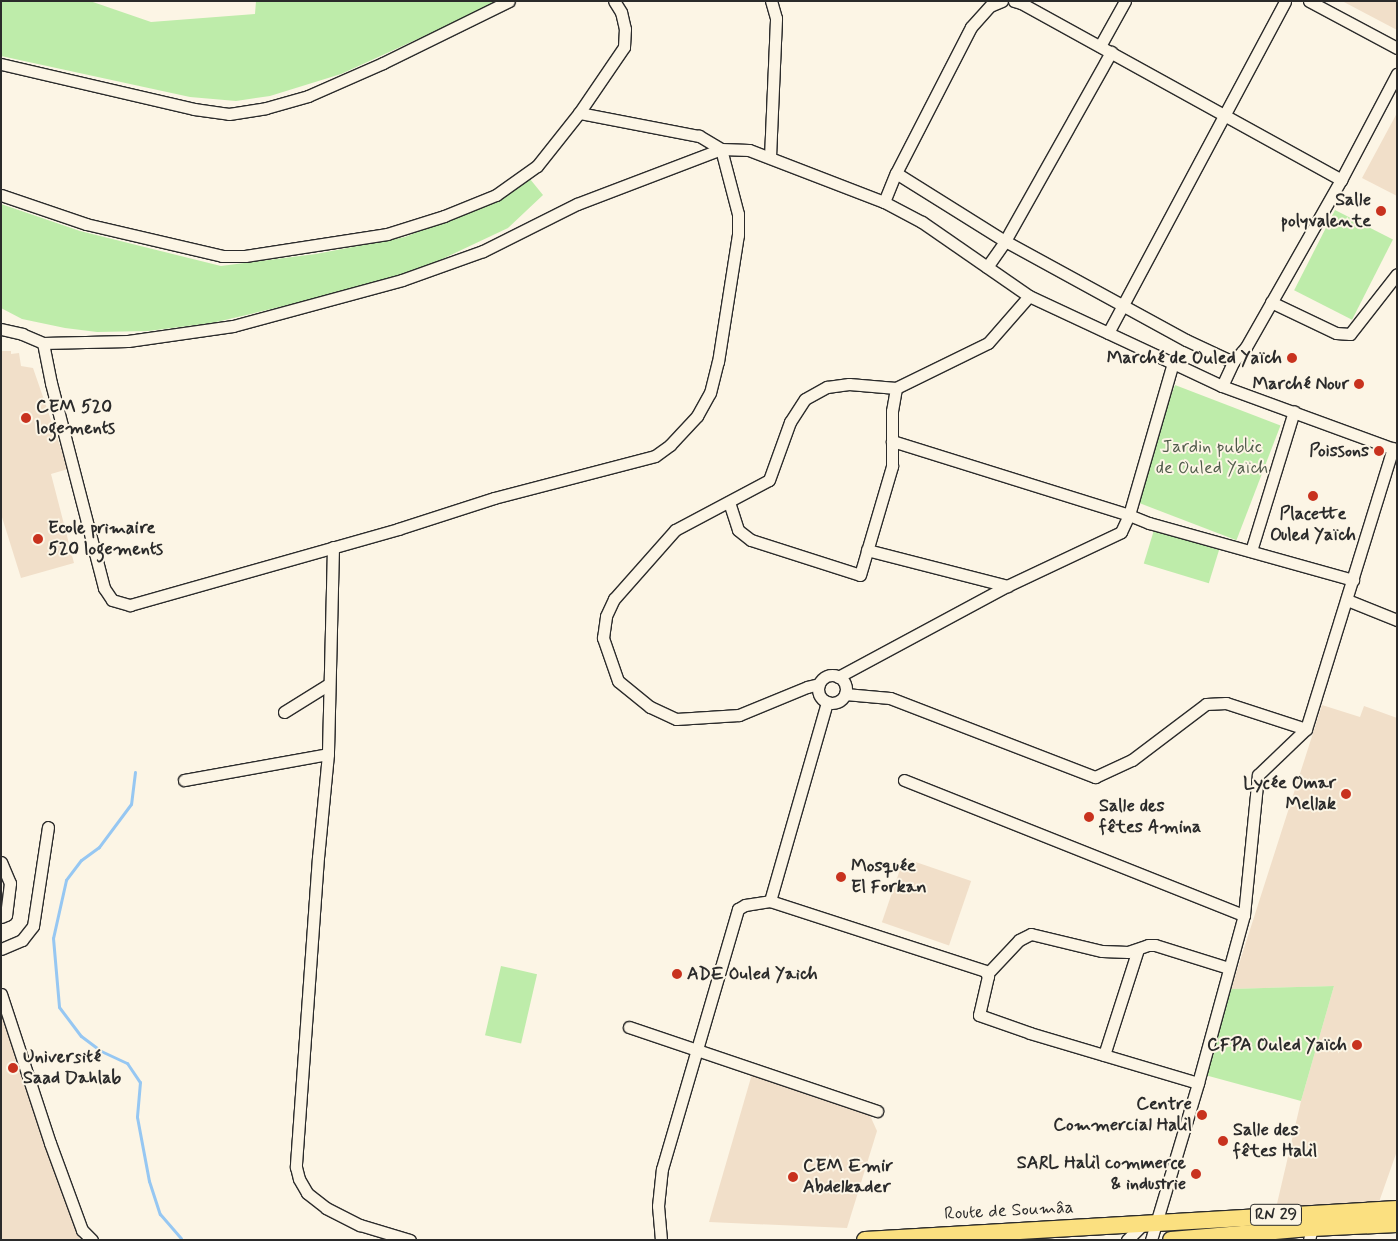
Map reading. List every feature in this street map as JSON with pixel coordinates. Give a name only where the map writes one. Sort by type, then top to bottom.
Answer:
[{"type":"highway","name":"RN 29","points":[[1150,1222],[1397,1209]]},
{"type":"highway","name":"Route de Soumâa","points":[[865,1240],[1150,1222]]},
{"type":"highway","name":"RN 29","points":[[1171,1240],[1311,1234],[1397,1224]]},
{"type":"street","points":[[1,64],[194,109],[229,114],[266,108],[308,96],[382,63],[510,1]]},
{"type":"street","points":[[1,194],[86,224],[142,239],[222,256],[245,256],[388,234],[444,216],[496,196],[537,166],[579,113],[624,47],[625,29],[621,12],[614,1]]},
{"type":"street","points":[[770,157],[776,18],[771,1]]},
{"type":"street","points":[[884,202],[896,173],[971,27],[990,6],[1002,1]]},
{"type":"street","points":[[1014,1],[1111,52],[1340,180]]},
{"type":"street","points":[[1100,46],[1124,1]]},
{"type":"street","points":[[1108,333],[1284,1]]},
{"type":"street","points":[[1309,1],[1397,48]]},
{"type":"street","points":[[987,268],[1005,241],[1111,52]]},
{"type":"street","points":[[1222,386],[1233,362],[1246,347],[1397,74]]},
{"type":"street","points":[[43,343],[51,383],[104,588],[112,600],[130,605],[398,529],[494,498],[655,456],[670,445],[697,416],[710,393],[718,362],[738,235],[738,214],[721,149],[699,136],[579,113]]},
{"type":"street","points":[[1,329],[22,334],[43,343],[128,341],[233,326],[402,280],[483,251],[577,204],[721,149],[749,150],[884,202],[922,222],[1030,296],[1222,386],[1395,449],[1306,729],[1258,775],[1244,915],[1198,1083],[1150,1222],[1151,1240]]},
{"type":"street","points":[[896,173],[1005,241],[1183,338],[1233,362]]},
{"type":"street","points":[[1271,302],[1336,333],[1350,334],[1397,274]]},
{"type":"street","points":[[1030,296],[988,343],[896,388],[849,384],[827,387],[805,399],[790,422],[769,480],[675,530],[614,598],[606,616],[603,638],[618,681],[650,707],[676,719],[740,715],[807,687],[819,684],[829,676],[838,677],[1007,586],[1121,532],[1129,515],[1173,363]]},
{"type":"street","points":[[729,502],[738,530],[751,540],[860,576],[892,466],[892,411],[896,388]]},
{"type":"street","points":[[1251,551],[1294,411]]},
{"type":"street","points":[[892,441],[1129,515],[1149,524],[1353,580]]},
{"type":"street","points":[[334,547],[328,754],[296,1167],[299,1179],[307,1192],[326,1208],[360,1225],[410,1240]]},
{"type":"street","points":[[867,550],[1007,586]]},
{"type":"street","points":[[1347,600],[1397,620]]},
{"type":"street","points":[[838,677],[844,683],[845,694]]},
{"type":"street","points":[[284,712],[329,684]]},
{"type":"street","points":[[819,684],[819,693],[828,702],[837,702],[845,694]]},
{"type":"street","points":[[845,694],[890,698],[1095,777],[1132,760],[1206,704],[1226,703],[1306,729]]},
{"type":"street","points":[[770,900],[828,702]]},
{"type":"street","points":[[184,780],[328,754]]},
{"type":"street","points":[[904,780],[1244,915]]},
{"type":"street","points":[[1,949],[22,940],[33,926],[48,827]]},
{"type":"street","points":[[1,862],[10,883],[6,915],[1,916]]},
{"type":"street","points":[[661,1240],[658,1186],[696,1048],[738,909],[753,903],[770,900],[988,973]]},
{"type":"street","points":[[1198,1083],[1030,1034],[979,1015],[988,973],[1026,935],[1102,951],[1120,952],[1138,949],[1148,944],[1155,945],[1229,968]]},
{"type":"street","points":[[1104,1056],[1138,949]]},
{"type":"street","points":[[1,994],[81,1235],[92,1240]]},
{"type":"street","points":[[629,1027],[696,1048],[877,1112]]},
{"type":"street","points":[[1127,1240],[1150,1222]]},
{"type":"shaded area","points":[[1342,1],[1397,1],[1397,30]]},
{"type":"shaded area","points":[[1397,113],[1397,196],[1362,178]]},
{"type":"shaded area","points":[[1,351],[11,351],[11,354],[19,353],[21,366],[33,368],[68,469],[51,474],[74,563],[21,578],[1,514]]},
{"type":"shaded area","name":"CFPA Ouled Yaïch","points":[[1322,705],[1360,717],[1364,706],[1397,718],[1397,1151],[1379,1202],[1276,1208],[1301,1101],[1334,986],[1231,989]]},
{"type":"shaded area","points":[[904,858],[971,881],[949,945],[882,922]]},
{"type":"shaded area","name":"Université Saad Dahlab","points":[[1,994],[82,1230],[79,1240],[1,1240]]},
{"type":"shaded area","name":"CEM Emir Abdelkader","points":[[752,1074],[868,1111],[877,1131],[847,1228],[709,1222]]},
{"type":"green space","points":[[1,1],[90,1],[151,22],[255,14],[256,1],[501,1],[341,74],[270,96],[236,101],[190,97],[1,56]]},
{"type":"green space","points":[[530,179],[543,195],[508,228],[438,261],[369,286],[212,323],[148,331],[97,332],[65,328],[22,319],[1,308],[1,204],[80,231],[221,266],[316,254],[405,237],[499,199]]},
{"type":"green space","points":[[1335,210],[1393,240],[1352,320],[1294,290]]},
{"type":"green space","name":"Jardin public de Ouled Yaïch","points":[[1175,385],[1280,425],[1236,540],[1131,500]]},
{"type":"green space","points":[[1154,530],[1219,550],[1209,583],[1144,563]]},
{"type":"green space","points":[[501,966],[537,974],[521,1044],[485,1035]]},
{"type":"green space","points":[[1334,986],[1301,1101],[1205,1075],[1231,989]]},
{"type":"waterway","points":[[135,772],[131,804],[99,847],[81,860],[66,880],[53,938],[59,1007],[81,1036],[101,1051],[127,1063],[140,1082],[137,1117],[149,1181],[160,1214],[181,1238]]},
{"type":"place","name":"Salle polyvalente","points":[[1381,211]]},
{"type":"place","name":"Marché de Ouled Yaïch","points":[[1292,358]]},
{"type":"place","name":"Marché Nour","points":[[1359,384]]},
{"type":"place","name":"CEM 520 logements","points":[[26,418]]},
{"type":"place","name":"Poissons","points":[[1379,451]]},
{"type":"place","name":"Placette Ouled Yaïch","points":[[1313,496]]},
{"type":"place","name":"Ecole primaire 520 logements","points":[[38,539]]},
{"type":"place","name":"Lycée Omar Mellak","points":[[1346,794]]},
{"type":"place","name":"Salle des fêtes Amina","points":[[1089,817]]},
{"type":"place","name":"Mosquée El Forkan","points":[[841,877]]},
{"type":"place","name":"ADE Ouled Yaich","points":[[677,974]]},
{"type":"place","name":"CFPA Ouled Yaïch","points":[[1357,1045]]},
{"type":"place","name":"Université Saad Dahlab","points":[[13,1068]]},
{"type":"place","name":"Centre Commercial Halil","points":[[1202,1115]]},
{"type":"place","name":"Salle des fêtes Halil","points":[[1223,1141]]},
{"type":"place","name":"SARL Halil commerce & industrie","points":[[1196,1174]]},
{"type":"place","name":"CEM Emir Abdelkader","points":[[793,1177]]}]
